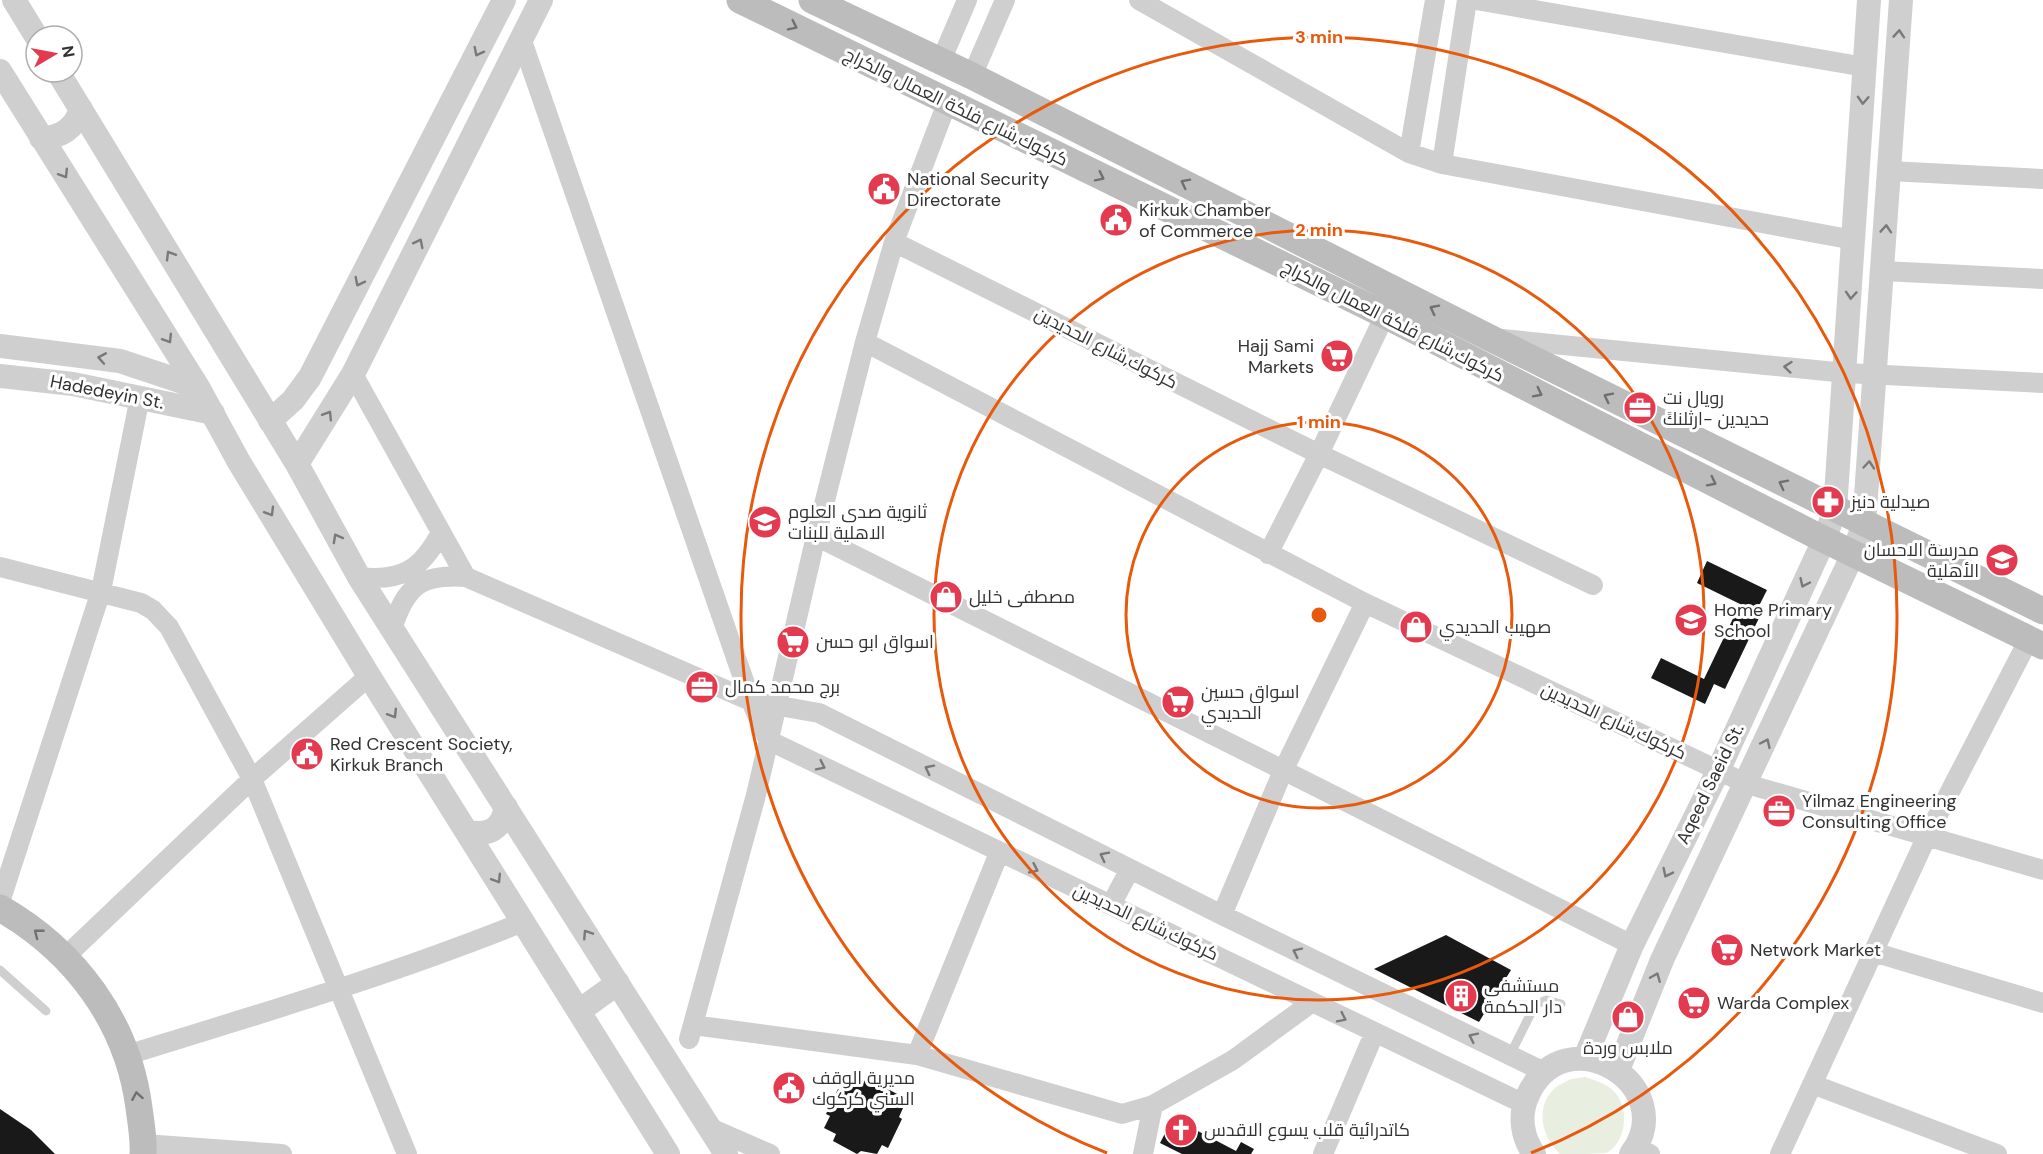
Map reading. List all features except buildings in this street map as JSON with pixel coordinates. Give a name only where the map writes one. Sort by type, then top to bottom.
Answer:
[{"type":"main road","name":"كركوك,شارع فلكة العمال والكراج","points":[[740,0],[1384,315],[1824,540],[2036,643]]},
{"type":"main road","name":"كركوك,شارع فلكة العمال والكراج","points":[[812,0],[972,76],[1490,338],[2043,611]]},
{"type":"main road","points":[[0,908],[34,929],[65,957],[106,1010],[127,1055],[137,1092],[143,1149]]},
{"type":"street","points":[[14,0],[29,24]]},
{"type":"street","points":[[270,421],[293,400],[310,377],[504,0]]},
{"type":"street","points":[[297,464],[353,374],[541,0]]},
{"type":"street","points":[[941,61],[967,0]]},
{"type":"street","points":[[972,76],[1005,0]]},
{"type":"street","points":[[1139,0],[1408,153],[1442,164],[1854,240]]},
{"type":"street","points":[[1408,153],[1435,0]]},
{"type":"street","points":[[1442,164],[1467,0]]},
{"type":"street","points":[[1476,0],[1864,67]]},
{"type":"street","name":"Aqeed Saeid St.","points":[[1585,1058],[1632,945],[1718,771],[1824,540],[1835,510],[1846,373],[1869,0]]},
{"type":"street","name":"Aqeed Saeid St.","points":[[1618,1070],[1662,960],[1747,784],[1853,554],[1864,524],[1901,0]]},
{"type":"street","points":[[521,39],[751,701],[768,740]]},
{"type":"street","points":[[0,71],[198,387],[369,676],[668,1154]]},
{"type":"street","points":[[65,84],[297,464],[359,577],[726,1154]]},
{"type":"street","points":[[947,103],[894,242],[865,342],[768,740],[691,1032],[917,1055],[1122,1114],[1153,1105],[1233,1060],[1311,1004]]},
{"type":"street","points":[[41,138],[54,137],[66,131],[76,122],[81,110]]},
{"type":"street","points":[[1890,171],[2043,179]]},
{"type":"street","name":"كركوك,شارع الحديدين","points":[[894,242],[1319,454],[1593,585]]},
{"type":"street","points":[[1883,271],[2043,279]]},
{"type":"street","points":[[1268,554],[1319,454],[1384,315]]},
{"type":"street","points":[[1490,338],[1846,373],[2043,383]]},
{"type":"street","name":"كركوك,شارع الحديدين","points":[[865,342],[1365,603],[1747,784],[2043,870]]},
{"type":"street","name":"Hadedeyin St.","points":[[0,346],[120,361],[198,387]]},
{"type":"street","points":[[353,374],[466,577]]},
{"type":"street","name":"Hadedeyin St.","points":[[0,376],[73,384],[213,413]]},
{"type":"street","points":[[0,902],[101,591],[141,397]]},
{"type":"street","points":[[359,577],[388,579],[404,573],[426,557],[441,532]]},
{"type":"street","points":[[816,536],[1632,945]]},
{"type":"street","points":[[0,567],[141,603],[162,618],[252,779],[407,1154]]},
{"type":"street","points":[[392,629],[400,603],[415,586],[433,578],[466,577],[751,701],[819,713],[1222,915],[1544,1072]]},
{"type":"street","points":[[1222,915],[1283,771],[1365,603]]},
{"type":"street","points":[[1780,1154],[1927,836],[2036,643]]},
{"type":"street","points":[[65,957],[252,779],[369,676]]},
{"type":"street","name":"كركوك,شارع الحديدين","points":[[768,740],[999,853],[1208,950],[1311,1004],[1524,1104]]},
{"type":"street","points":[[466,831],[479,834],[492,831],[501,824],[506,807]]},
{"type":"street","points":[[917,1055],[999,853]]},
{"type":"street","points":[[1111,905],[1130,869]]},
{"type":"street","points":[[127,1055],[339,990],[439,956],[524,922]]},
{"type":"street","points":[[1873,952],[2043,1003]]},
{"type":"street","points":[[579,1011],[618,983]]},
{"type":"street","points":[[1323,1154],[1374,1034]]},
{"type":"street","points":[[1534,1154],[1524,1134],[1524,1104],[1532,1086],[1544,1072],[1557,1064],[1585,1058],[1602,1062],[1618,1070],[1630,1082],[1639,1097],[1642,1123],[1639,1152]]},
{"type":"street","points":[[1812,1084],[1997,1154]]},
{"type":"street","points":[[1143,1154],[1153,1105]]},
{"type":"street","points":[[710,1128],[770,1154]]},
{"type":"street","points":[[143,1149],[282,1154]]},
{"type":"lane","points":[[0,970],[46,1011]]},
{"type":"lane","points":[[1510,1055],[1535,1005],[1546,1000],[1561,1004]]},
{"type":"shaded area","points":[[1585,1077],[1614,1091],[1621,1102],[1624,1127],[1618,1142],[1606,1153],[1560,1154],[1547,1136],[1542,1115],[1544,1105],[1556,1087],[1569,1080]]},
{"type":"place","name":"National Security Directorate","points":[[884,189]]},
{"type":"place","name":"Kirkuk Chamber of Commerce","points":[[1116,220]]},
{"type":"place","name":"Hajj Sami Markets","points":[[1337,356]]},
{"type":"place","name":"رويال نت حديدين -ارثلنكً","points":[[1640,408]]},
{"type":"place","name":"صيدلية دنيز","points":[[1828,502]]},
{"type":"place","name":"ثانوية صدى العلوم الاهلية للبنات","points":[[765,522]]},
{"type":"place","name":"مدرسة الاحسان الأهلية","points":[[2002,560]]},
{"type":"place","name":"مصطفى خليل","points":[[946,597]]},
{"type":"place","name":"Home Primary School","points":[[1691,620]]},
{"type":"place","name":"صهيب الحديدي","points":[[1416,627]]},
{"type":"place","name":"اسواق ابو حسن","points":[[793,642]]},
{"type":"place","name":"برج محمد كمال","points":[[702,687]]},
{"type":"place","name":"اسواق حسين الحديدي","points":[[1178,702]]},
{"type":"place","name":"Red Crescent Society, Kirkuk Branch","points":[[307,754]]},
{"type":"place","name":"Yilmaz Engineering Consulting Office","points":[[1779,811]]},
{"type":"place","name":"Network Market","points":[[1727,950]]},
{"type":"place","name":"مستشفى دار الحكمة","points":[[1461,996]]},
{"type":"place","name":"Warda Complex","points":[[1694,1003]]},
{"type":"place","name":"ملابس وردة","points":[[1628,1017]]},
{"type":"place","name":"مديرية الوقف السني كركوك","points":[[789,1088]]},
{"type":"place","name":"كاتدرائية قلب يسوع الاقدس","points":[[1181,1130]]}]
